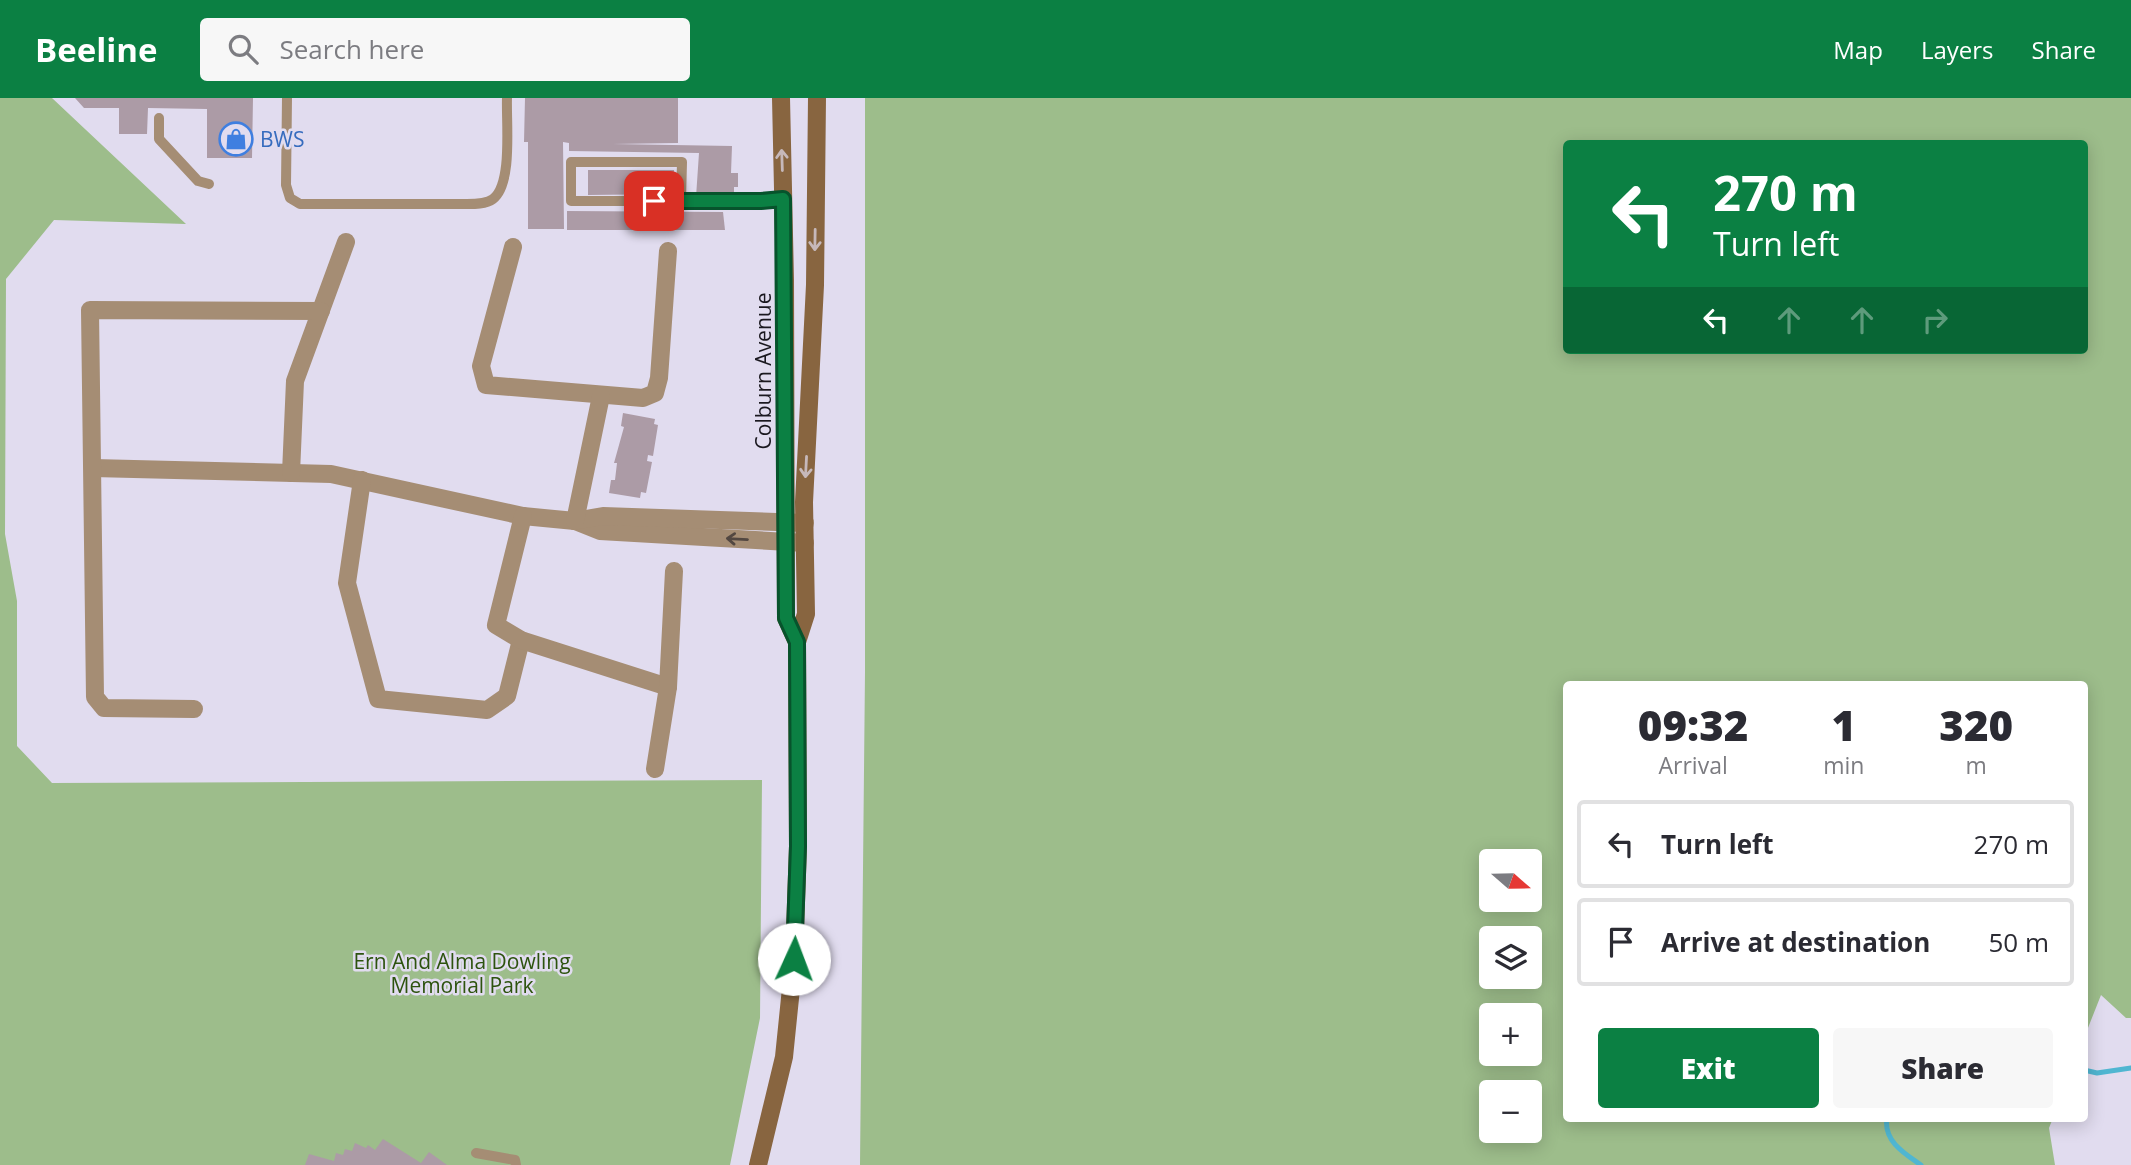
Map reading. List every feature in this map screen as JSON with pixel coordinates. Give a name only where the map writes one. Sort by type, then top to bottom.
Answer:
[{"type":"main road","name":"Colburn Avenue","points":[[758,1165],[784,1056],[794,959],[798,846],[797,642],[806,614],[805,543],[796,522],[781,98]]},
{"type":"main road","name":"Colburn Avenue","points":[[797,642],[786,618],[787,541],[796,522],[815,285],[817,98]]},
{"type":"street","points":[[291,473],[295,381],[346,242]]},
{"type":"street","points":[[513,247],[481,366],[485,385],[643,398],[655,393],[659,378],[667,251]]},
{"type":"street","points":[[194,709],[104,708],[95,697],[90,310],[321,311]]},
{"type":"street","points":[[575,521],[601,396]]},
{"type":"street","points":[[93,468],[331,474],[523,516],[575,521],[600,531],[624,525],[796,522]]},
{"type":"street","points":[[362,480],[347,583],[378,699],[487,710],[507,696],[520,640]]},
{"type":"street","points":[[523,516],[496,625],[520,640],[668,687]]},
{"type":"street","points":[[677,526],[805,543]]},
{"type":"street","points":[[655,769],[668,687],[674,571]]},
{"type":"lane","points":[[287,98],[286,185],[290,198],[300,204],[478,204],[492,200],[501,189],[506,173],[507,98]]},
{"type":"lane","points":[[159,118],[159,139],[198,181],[209,184]]},
{"type":"lane","points":[[681,201],[682,162],[572,162],[571,201],[681,201],[761,201],[783,199]]},
{"type":"lane","points":[[476,1153],[514,1160],[516,1165]]},
{"type":"green space","name":"Ern And Alma Dowling Memorial Park","points":[[0,98],[52,98],[186,224],[54,220],[6,279],[5,534],[17,601],[17,746],[52,783],[762,780],[760,1018],[730,1165],[0,1165]]},
{"type":"green space","points":[[865,98],[2131,98],[2131,1018],[2126,1018],[2101,995],[2088,1028],[2088,681],[1563,681],[1563,1122],[2051,1122],[2049,1128],[2055,1165],[860,1165],[865,672]]},
{"type":"building","points":[[75,98],[253,98],[252,158],[207,158],[207,109],[148,108],[147,134],[119,134],[119,108],[84,108]]},
{"type":"building","points":[[525,98],[678,98],[678,143],[613,144],[732,146],[731,173],[738,173],[738,187],[734,187],[734,195],[696,197],[699,153],[569,151],[569,143],[563,142],[564,229],[528,229]]},
{"type":"building","points":[[588,170],[674,170],[674,194],[588,195]]},
{"type":"building","points":[[567,211],[723,212],[725,230],[567,230]]},
{"type":"building","points":[[623,413],[655,419],[654,424],[658,425],[653,456],[648,455],[647,461],[652,462],[646,493],[641,492],[640,498],[609,493],[611,480],[615,480],[617,463],[614,463],[624,427],[621,426]]},
{"type":"building","points":[[383,1139],[421,1163],[429,1152],[447,1165],[305,1165],[309,1154],[334,1161],[336,1153],[343,1155],[345,1149],[352,1151],[355,1143],[366,1148],[368,1145],[375,1150]]},
{"type":"waterway","points":[[2088,1071],[2097,1073],[2131,1068]]},
{"type":"waterway","points":[[1887,1122],[1888,1134],[1896,1146],[1921,1165]]},
{"type":"place","name":"BWS","points":[[236,139]]},
{"type":"route","points":[[654,201],[783,199],[786,280],[786,618],[797,642],[798,846],[794,959]]}]
